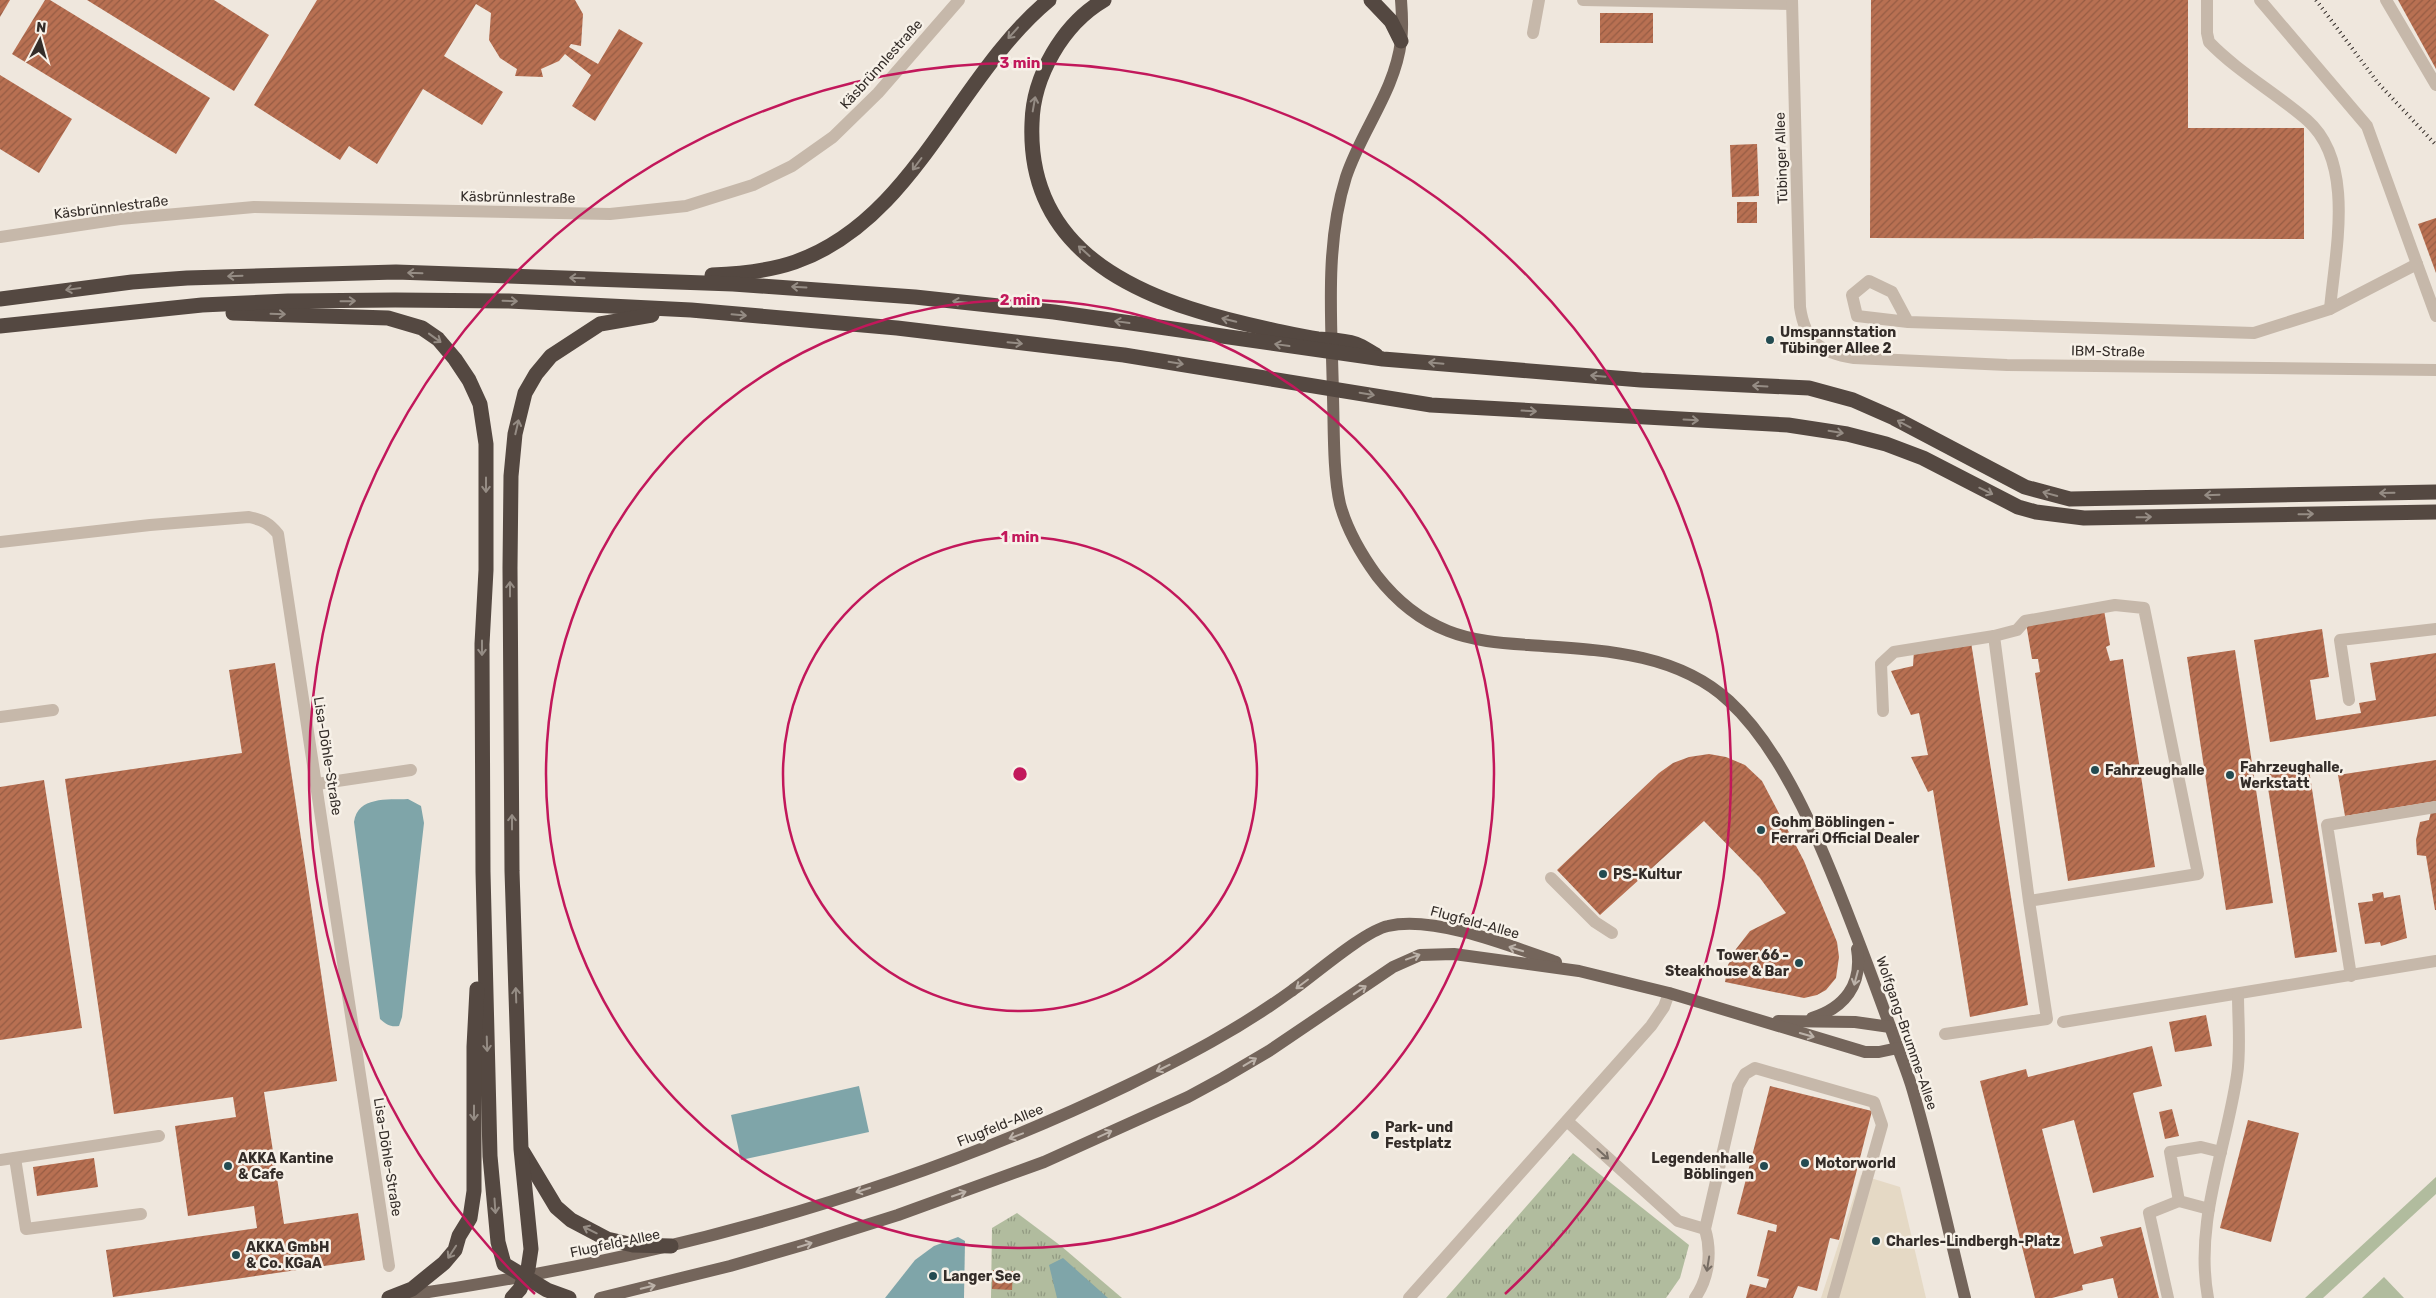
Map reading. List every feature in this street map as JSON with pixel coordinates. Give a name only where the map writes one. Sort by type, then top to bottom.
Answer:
[{"type":"highway","points":[[626,280],[726,275],[764,269],[794,262],[814,254],[853,229],[899,186],[997,52],[1031,14],[1048,0]]},
{"type":"highway","points":[[1104,0],[1082,17],[1056,48],[1045,68],[1036,93],[1032,114],[1032,147],[1040,188],[1052,212],[1066,233],[1099,265],[1152,295],[1197,311],[1251,325],[1311,338],[1356,344],[1383,359]]},
{"type":"highway","points":[[1371,0],[1392,21],[1401,41]]},
{"type":"highway","points":[[0,300],[132,282],[272,274],[396,272],[811,288],[1054,312],[1383,359],[1641,380],[1809,388],[1853,400],[1894,418],[2025,487],[2070,499],[2436,492]]},
{"type":"highway","points":[[0,326],[142,310],[288,301],[509,301],[691,310],[897,328],[1124,355],[1430,405],[1788,424],[1847,434],[1886,444],[1923,458],[2018,507],[2055,515],[2084,518],[2436,512]]},
{"type":"highway","points":[[142,310],[388,318],[422,328],[438,340],[470,380],[480,404],[486,444],[486,570],[482,644],[483,872],[490,1156],[496,1228],[504,1264],[546,1290],[569,1298]]},
{"type":"highway","points":[[512,1298],[520,1289],[526,1277],[531,1249],[521,1149],[512,870],[510,587],[511,476],[515,434],[525,393],[536,374],[551,356],[568,344],[600,324],[691,310]]},
{"type":"highway","points":[[389,1298],[412,1289],[444,1263],[455,1250],[459,1236],[470,1218],[474,1191],[474,1047],[483,872]]},
{"type":"highway","points":[[521,1149],[556,1206],[572,1220],[607,1238],[633,1245],[671,1246]]},
{"type":"main road","name":"Wolfgang-Brumme-Allee","points":[[1401,0],[1401,41],[1394,70],[1379,106],[1357,147],[1345,180],[1334,233],[1332,317],[1334,436],[1339,499],[1349,530],[1366,561],[1384,584],[1406,607],[1446,630],[1490,642],[1594,650],[1652,661],[1692,674],[1719,692],[1743,716],[1788,780],[1828,863],[1854,930],[1913,1088],[1965,1298]]},
{"type":"main road","name":"Flugfeld-Allee","points":[[389,1298],[526,1277],[671,1246],[810,1207],[898,1179],[1032,1130],[1190,1054],[1230,1032],[1382,927],[1402,923],[1438,925],[1579,971],[1669,994],[1865,1052],[1879,1052],[1898,1048]]},
{"type":"main road","points":[[1801,1021],[1828,1013],[1843,1002],[1853,989],[1860,963],[1854,930]]},
{"type":"main road","name":"Flugfeld-Allee","points":[[600,1298],[730,1266],[806,1244],[898,1215],[1044,1162],[1188,1097],[1223,1078],[1269,1050],[1408,958],[1424,954],[1454,954],[1579,971]]},
{"type":"main road","name":"Flugfeld-Allee","points":[[1760,1021],[1855,1022],[1890,1027]]},
{"type":"main road","points":[[1953,1250],[1973,1298]]},
{"type":"street","name":"Käsbrünnlestraße","points":[[0,237],[120,220],[254,207],[610,214],[686,206],[753,184],[792,166],[833,137],[878,93],[959,0]]},
{"type":"street","points":[[1533,33],[1539,0]]},
{"type":"street","points":[[1582,0],[1792,2]]},
{"type":"street","points":[[2206,0],[2209,42],[2309,121],[2324,140],[2333,162],[2337,176],[2339,213],[2330,309]]},
{"type":"street","points":[[2260,0],[2367,126],[2436,316]]},
{"type":"street","points":[[2386,0],[2436,86]]},
{"type":"street","name":"Tübinger Allee","points":[[1792,2],[1802,316]]},
{"type":"street","points":[[1908,322],[2254,333],[2330,309],[2417,264]]},
{"type":"street","name":"IBM-Straße","points":[[1802,316],[1811,338],[1823,349],[1835,355],[1854,358],[2007,365],[2436,370]]},
{"type":"street","name":"Lisa-Döhle-Straße","points":[[0,542],[150,525],[249,517],[262,520],[271,525],[278,534],[282,547],[389,1266]]},
{"type":"street","points":[[1883,711],[1881,664],[1894,652],[1994,636],[2017,630],[2025,621],[2114,605],[2144,608],[2198,874],[2029,901]]},
{"type":"street","points":[[2349,700],[2340,640],[2436,629]]},
{"type":"street","points":[[1945,1034],[2047,1019],[2029,901],[1994,636]]},
{"type":"street","points":[[0,717],[53,710]]},
{"type":"street","points":[[317,784],[411,770]]},
{"type":"street","points":[[2351,976],[2327,825],[2436,807]]},
{"type":"street","points":[[1551,878],[1595,922],[1612,933]]},
{"type":"street","points":[[2063,1022],[2436,962]]},
{"type":"street","points":[[1409,1298],[1651,1026],[1664,1007],[1669,994]]},
{"type":"street","points":[[2208,1298],[2204,1276],[2204,1249],[2209,1209],[2238,1074],[2238,995]]},
{"type":"street","points":[[1695,1298],[1708,1268],[1710,1245],[1705,1229],[1738,1086],[1745,1074],[1755,1068],[1874,1102],[1882,1125],[1833,1298]]},
{"type":"street","points":[[1567,1121],[1678,1221],[1705,1229]]},
{"type":"street","points":[[0,1160],[158,1136]]},
{"type":"street","points":[[2179,1202],[2170,1152],[2201,1147],[2221,1152]]},
{"type":"street","points":[[15,1158],[26,1229],[141,1214]]},
{"type":"street","points":[[2168,1298],[2149,1213],[2179,1202],[2209,1209]]},
{"type":"green space","points":[[1573,1153],[1689,1245],[1680,1278],[1666,1298],[1446,1298]]},
{"type":"green space","points":[[2436,1177],[2436,1194],[2323,1298],[2305,1298]]},
{"type":"green space","points":[[1017,1213],[1061,1246],[1122,1298],[991,1298],[992,1228]]},
{"type":"green space","points":[[2384,1277],[2404,1298],[2362,1298]]},
{"type":"shaded area","name":"Charles-Lindbergh-Platz","points":[[1861,1175],[1900,1187],[1926,1298],[1821,1298]]},
{"type":"water","points":[[408,799],[421,806],[424,823],[402,1017],[399,1026],[393,1026],[380,1019],[354,822],[361,808],[367,804],[383,800]]},
{"type":"water","points":[[859,1086],[869,1132],[741,1160],[731,1115]]},
{"type":"water","name":"Langer See","points":[[958,1237],[965,1241],[964,1298],[885,1298],[915,1260],[934,1246]]},
{"type":"water","points":[[1063,1258],[1108,1298],[1057,1298],[1049,1265]]},
{"type":"building","points":[[0,0],[10,0],[0,17]]},
{"type":"building","points":[[45,0],[50,0],[210,98],[176,154],[12,54]]},
{"type":"building","points":[[87,0],[214,0],[269,35],[234,91]]},
{"type":"building","points":[[317,0],[575,0],[583,14],[581,46],[571,44],[569,47],[598,64],[619,29],[643,43],[595,121],[572,106],[591,75],[565,54],[559,61],[541,69],[543,77],[515,76],[517,69],[500,58],[489,40],[491,13],[476,4],[444,56],[503,92],[482,125],[423,89],[377,164],[349,146],[340,160],[254,105]]},
{"type":"building","points":[[1871,0],[2188,0],[2188,128],[2304,128],[2304,239],[1870,238]]},
{"type":"building","points":[[2398,0],[2436,0],[2436,69]]},
{"type":"building","points":[[1600,13],[1653,13],[1653,43],[1600,43]]},
{"type":"building","points":[[0,75],[72,119],[39,173],[0,149]]},
{"type":"building","points":[[1757,144],[1759,196],[1732,197],[1730,145]]},
{"type":"building","points":[[1737,202],[1757,202],[1757,223],[1737,223]]},
{"type":"building","points":[[2436,218],[2436,273],[2418,224]]},
{"type":"building","name":"Umspannstation Tübinger Allee 2","points":[[1774,336],[1775,344],[1765,344],[1765,337]]},
{"type":"building","name":"Fahrzeughalle","points":[[2104,610],[2110,645],[2106,647],[2110,661],[2123,659],[2155,867],[2068,881],[2035,673],[2040,672],[2038,659],[2032,659],[2026,623]]},
{"type":"building","points":[[2322,629],[2329,677],[2310,680],[2316,720],[2361,713],[2359,703],[2376,700],[2370,663],[2436,653],[2436,716],[2270,742],[2254,640]]},
{"type":"building","points":[[1971,642],[2028,1005],[1970,1017],[1933,790],[1928,792],[1911,757],[1928,755],[1919,713],[1911,715],[1891,671],[1913,666],[1914,650]]},
{"type":"building","name":"Fahrzeughalle, Werkstatt","points":[[2235,650],[2273,903],[2226,910],[2187,657]]},
{"type":"building","points":[[275,663],[337,1081],[264,1092],[284,1224],[358,1213],[365,1260],[113,1297],[106,1250],[257,1228],[254,1206],[188,1216],[175,1126],[236,1117],[233,1097],[114,1114],[65,779],[242,753],[229,670]]},
{"type":"building","name":"PS-Kultur","points":[[1709,754],[1726,757],[1745,765],[1762,781],[1804,861],[1837,942],[1839,957],[1836,978],[1826,990],[1817,995],[1804,998],[1725,982],[1728,965],[1736,949],[1750,931],[1786,913],[1760,878],[1704,821],[1600,915],[1557,870],[1659,773],[1673,763],[1689,757]]},
{"type":"building","points":[[2436,760],[2436,801],[2345,816],[2338,775]]},
{"type":"building","points":[[2308,763],[2337,952],[2295,958],[2265,769]]},
{"type":"building","points":[[44,780],[82,1028],[0,1040],[0,787]]},
{"type":"building","points":[[2436,811],[2435,910],[2426,856],[2417,855],[2416,840],[2420,822],[2429,820],[2431,812]]},
{"type":"building","points":[[2383,892],[2384,898],[2400,895],[2407,938],[2381,946],[2380,942],[2365,944],[2358,903],[2373,901],[2372,894]]},
{"type":"building","points":[[2206,1015],[2212,1046],[2175,1052],[2169,1022]]},
{"type":"building","points":[[2152,1046],[2162,1086],[2133,1093],[2154,1177],[2093,1193],[2074,1120],[2042,1129],[2074,1254],[2103,1246],[2100,1237],[2141,1227],[2159,1298],[2118,1298],[2113,1278],[2082,1285],[2083,1290],[2052,1298],[2035,1298],[1980,1081],[2026,1069],[2028,1077]]},
{"type":"building","name":"Motorworld","points":[[1770,1086],[1872,1111],[1839,1240],[1830,1238],[1817,1291],[1798,1286],[1793,1298],[1746,1298],[1750,1284],[1766,1288],[1769,1279],[1757,1276],[1768,1230],[1776,1232],[1777,1225],[1737,1214]]},
{"type":"building","points":[[2172,1109],[2179,1136],[2165,1139],[2159,1112]]},
{"type":"building","points":[[2248,1120],[2299,1133],[2271,1242],[2220,1228]]},
{"type":"building","points":[[94,1158],[98,1187],[37,1196],[33,1167]]},
{"type":"building","points":[[993,1270],[1013,1271],[1012,1290],[992,1289]]},
{"type":"railway","points":[[2316,0],[2378,83],[2436,145]]},
{"type":"place","name":"Umspannstation Tübinger Allee 2","points":[[1770,340]]},
{"type":"place","name":"Fahrzeughalle","points":[[2095,770]]},
{"type":"place","name":"Fahrzeughalle, Werkstatt","points":[[2230,775]]},
{"type":"place","name":"Gohm Böblingen - Ferrari Official Dealer","points":[[1761,830]]},
{"type":"place","name":"PS-Kultur","points":[[1603,874]]},
{"type":"place","name":"Tower 66 - Steakhouse & Bar","points":[[1799,963]]},
{"type":"place","name":"Park- und Festplatz","points":[[1375,1135]]},
{"type":"place","name":"Motorworld","points":[[1805,1163]]},
{"type":"place","name":"AKKA Kantine & Cafe","points":[[228,1166]]},
{"type":"place","name":"Legendenhalle Böblingen","points":[[1764,1166]]},
{"type":"place","name":"Charles-Lindbergh-Platz","points":[[1876,1241]]},
{"type":"place","name":"AKKA GmbH & Co. KGaA","points":[[236,1255]]},
{"type":"place","name":"Langer See","points":[[933,1276]]}]
